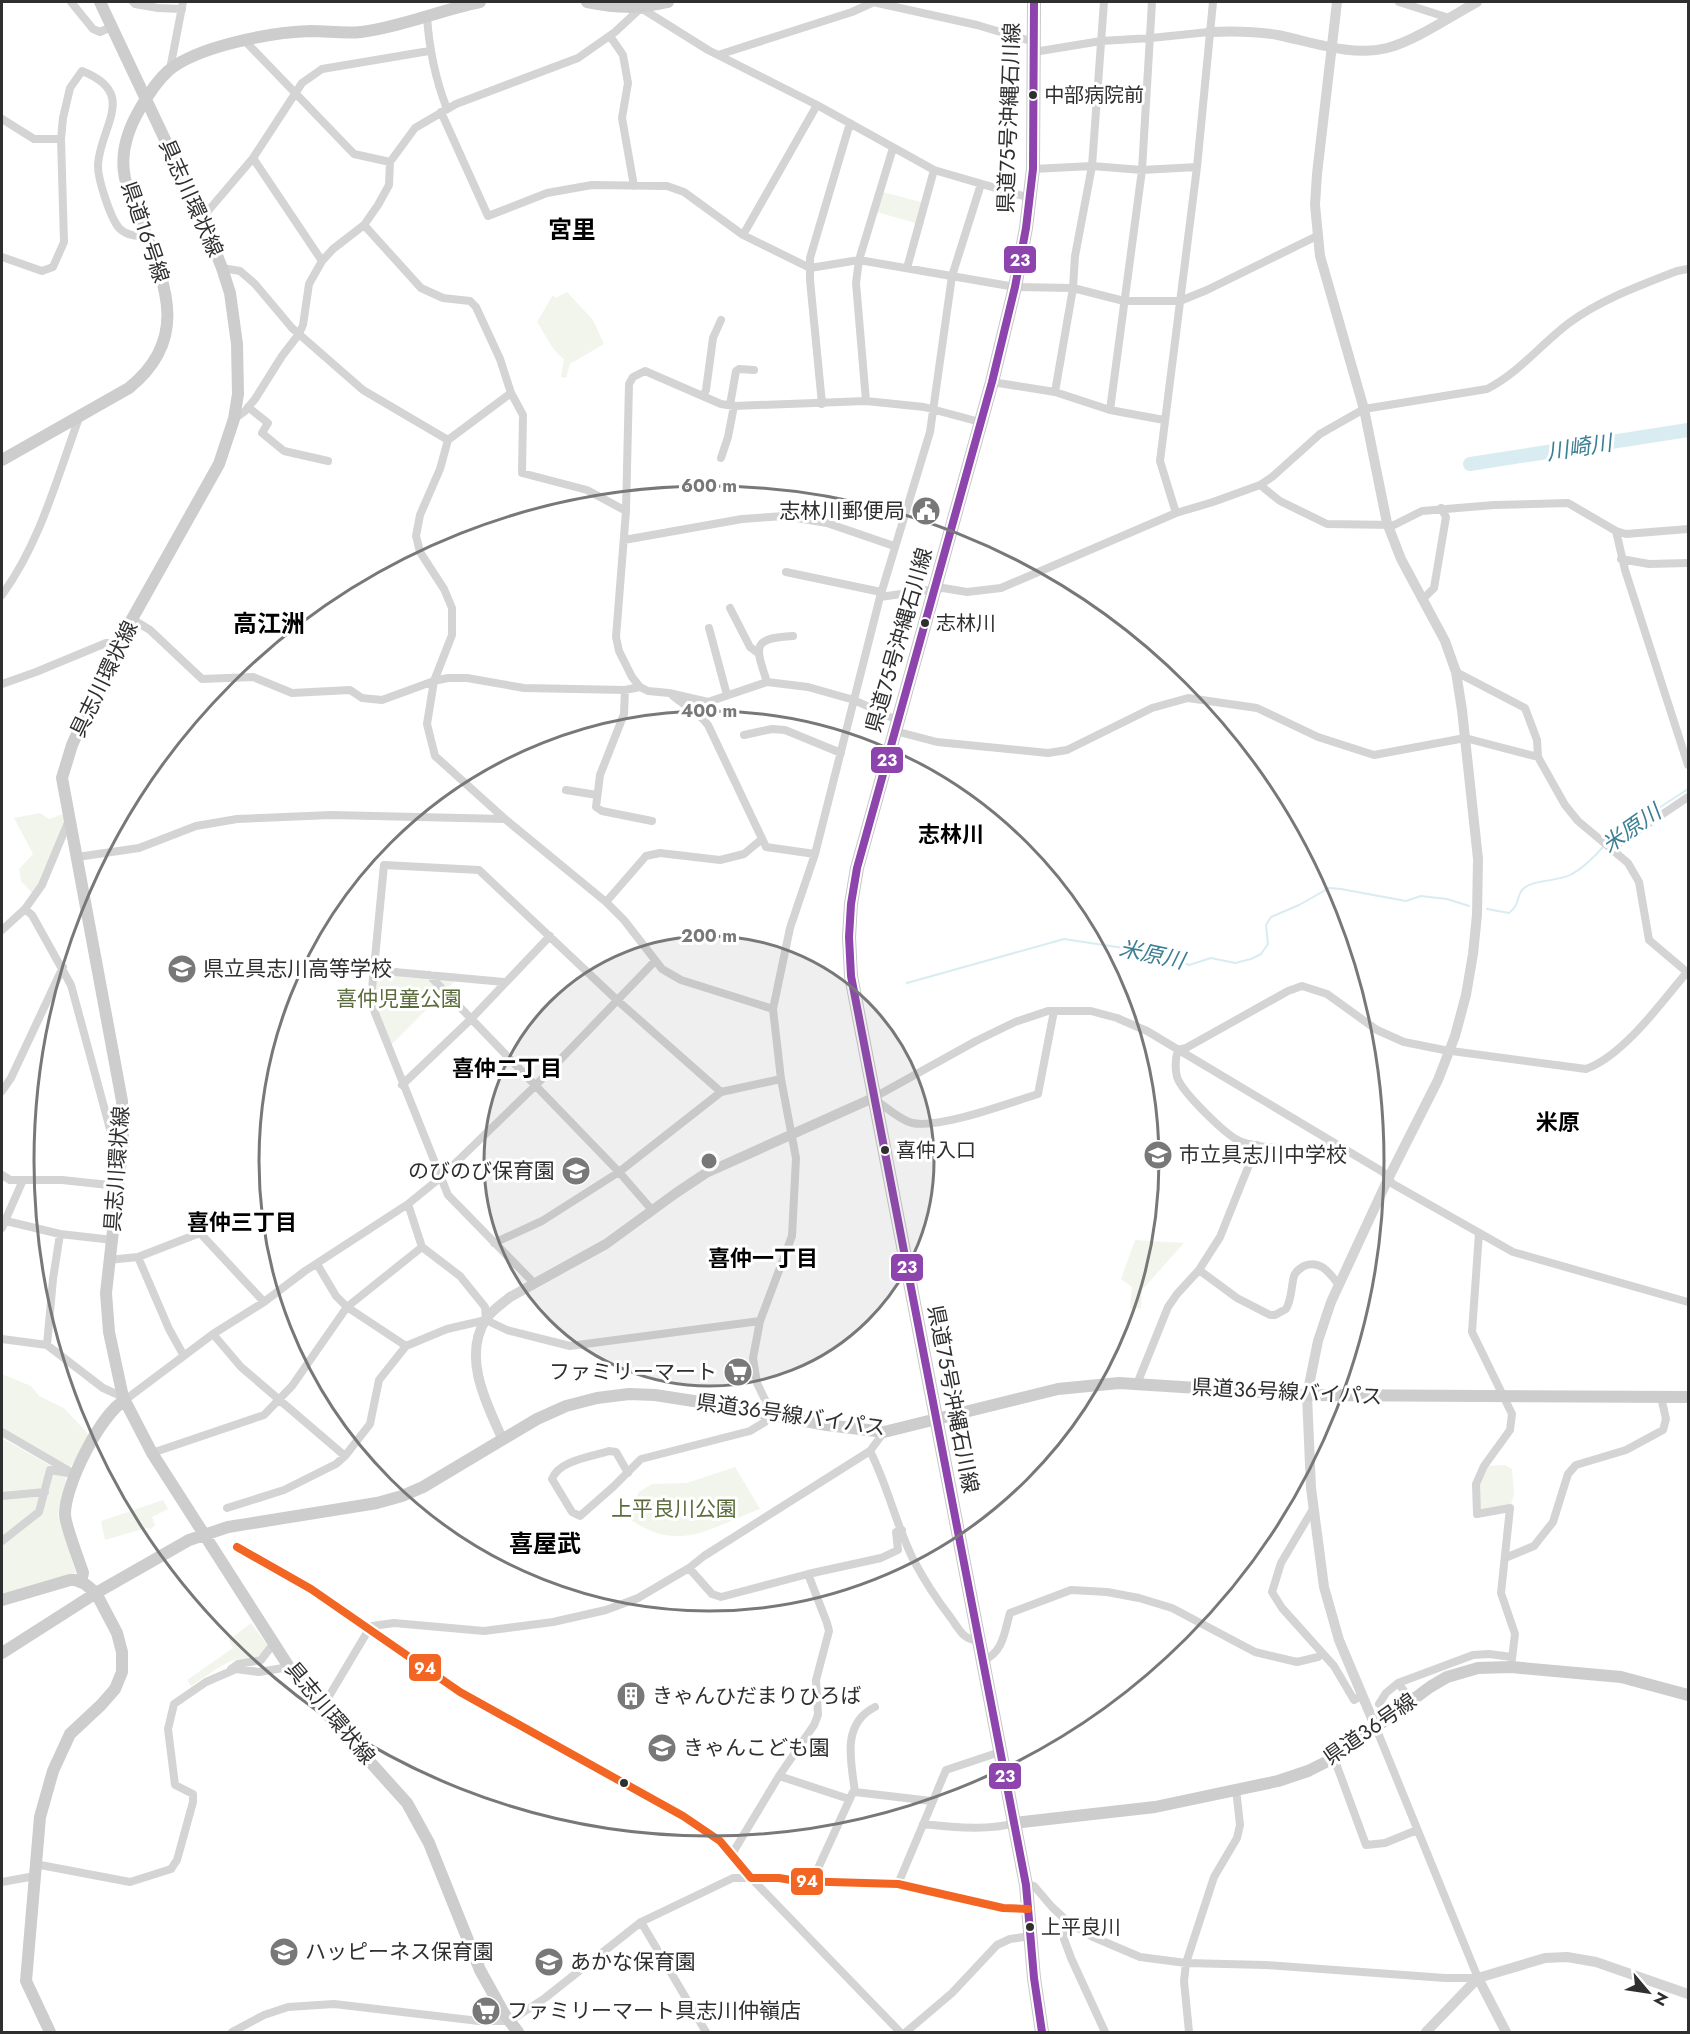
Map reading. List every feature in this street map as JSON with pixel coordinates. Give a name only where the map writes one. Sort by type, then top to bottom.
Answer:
[{"type":"main road","name":"具志川環状線","points":[[100,2],[202,218],[222,268],[230,293],[237,344],[238,394],[234,419],[219,464],[119,643],[72,745],[62,778],[122,1101],[123,1142],[108,1260],[106,1310],[124,1398],[152,1453],[290,1667],[322,1708],[407,1803],[429,1843],[480,1970],[518,2032]]},
{"type":"main road","name":"県道16号線","points":[[2,460],[129,388],[144,376],[162,347],[169,307],[165,286],[123,171],[127,136],[146,99],[161,78],[171,69],[193,57],[244,40],[294,32],[359,32],[383,29],[427,16],[450,5],[480,2]]},
{"type":"main road","points":[[587,2],[619,7],[668,2]]},
{"type":"main road","name":"県道75号沖縄石川線","points":[[1034,2],[1033,169],[1015,287],[992,382],[857,868],[849,956],[873,1098],[1026,1885],[1042,2032]]},
{"type":"main road","name":"県道36号線バイパス","points":[[204,1534],[262,1520],[376,1503],[402,1496],[423,1487],[537,1419],[566,1406],[597,1398],[629,1394],[690,1400],[768,1415],[884,1432],[1058,1389],[1099,1384],[1137,1384],[1307,1395],[1689,1397]]},
{"type":"main road","points":[[81,1582],[83,1573],[65,1515],[74,1474],[93,1439],[124,1398]]},
{"type":"main road","points":[[2,1653],[172,1548],[204,1534]]},
{"type":"main road","points":[[2,1600],[70,1580],[81,1582],[91,1587],[96,1593],[117,1633],[122,1652],[122,1672],[116,1689],[70,1734],[57,1762],[40,1816],[26,1981],[50,2032]]},
{"type":"main road","name":"県道36号線","points":[[1014,1823],[1155,1807],[1294,1776],[1334,1758],[1447,1677],[1478,1668],[1512,1662],[1621,1677],[1689,1695]]},
{"type":"street","points":[[71,2],[93,29],[100,32],[111,27]]},
{"type":"street","points":[[134,2],[158,8],[182,5],[171,69]]},
{"type":"street","points":[[718,55],[852,12],[874,2],[977,25],[1034,47],[1209,32],[1260,33],[1365,51],[1389,48],[1477,2]]},
{"type":"street","points":[[1055,392],[1073,288],[1075,256],[1092,166],[1104,2]]},
{"type":"street","points":[[1110,410],[1142,170],[1152,2]]},
{"type":"street","points":[[1176,513],[1160,461],[1197,167],[1213,2]]},
{"type":"street","points":[[1338,2],[1317,174],[1317,236],[1325,277],[1364,409],[1387,523],[1401,559],[1445,641],[1456,672],[1478,859],[1477,915],[1466,994],[1449,1051],[1429,1098],[1388,1179],[1339,1285],[1324,1321],[1313,1362],[1307,1395],[1313,1509],[1324,1587],[1339,1640],[1478,1978],[1506,2032]]},
{"type":"street","points":[[1399,2],[1449,18]]},
{"type":"street","points":[[234,419],[248,407],[298,334],[303,325],[309,284],[322,261],[333,249],[364,225],[378,206],[389,185],[390,162],[415,128],[444,110],[578,58],[610,36],[643,5],[718,55],[817,105],[934,170],[1030,198]]},
{"type":"street","points":[[427,16],[429,51],[444,110],[488,216],[547,193],[592,185],[667,186],[684,192],[744,235],[810,268],[859,260],[1015,287],[1073,288],[1124,301],[1180,301],[1317,236]]},
{"type":"street","points":[[610,36],[623,56],[628,83],[622,118],[634,186]]},
{"type":"street","points":[[244,40],[354,154],[390,162]]},
{"type":"street","points":[[202,218],[253,158],[303,83],[322,69],[429,51]]},
{"type":"street","points":[[2,257],[42,271],[53,267],[64,242],[63,118],[70,88],[82,71],[97,76],[112,94],[113,109],[98,165],[104,195],[119,228],[130,236],[146,236]]},
{"type":"street","points":[[744,235],[817,105]]},
{"type":"street","points":[[2,119],[34,139],[62,139]]},
{"type":"street","points":[[822,404],[810,258],[850,123]]},
{"type":"street","points":[[866,401],[856,283],[859,260],[893,148]]},
{"type":"street","points":[[253,158],[322,261]]},
{"type":"street","points":[[1033,169],[1092,166],[1142,170],[1197,167]]},
{"type":"street","points":[[907,268],[934,170]]},
{"type":"street","points":[[628,1473],[616,1452],[609,1452],[566,1464],[554,1473],[552,1479],[572,1512],[580,1516],[628,1473],[641,1460],[750,1431],[765,1422],[768,1415],[767,1404],[757,1383],[753,1358],[760,1322],[792,1236],[795,1158],[781,1079],[773,1009],[790,928],[815,854],[894,546],[930,432],[952,276],[981,184]]},
{"type":"street","points":[[364,225],[421,288],[443,298],[470,301],[476,307],[500,360],[511,393],[523,416],[522,473],[587,490],[626,511]]},
{"type":"street","points":[[222,268],[240,271],[255,284],[298,334],[363,390],[448,440]]},
{"type":"street","points":[[786,572],[881,594],[935,589],[967,591],[1001,588],[1176,513],[1260,485],[1320,434],[1364,409],[1487,389],[1502,382],[1569,323],[1608,298],[1677,271],[1689,269]]},
{"type":"street","points":[[702,396],[706,390],[713,338],[721,320]]},
{"type":"street","points":[[721,458],[728,437],[736,371],[754,370]]},
{"type":"street","points":[[980,422],[924,407],[866,401],[732,406],[721,404],[645,371],[633,376],[629,384],[626,511],[616,638],[618,651],[632,677],[640,687],[648,691],[669,693],[708,702],[767,682],[808,687],[854,700],[897,726],[938,742],[1048,753],[1067,750],[1152,708],[1188,698],[1257,708],[1318,737],[1374,755],[1465,738],[1539,757]]},
{"type":"street","points":[[992,382],[1055,392],[1110,410],[1164,420]]},
{"type":"street","points":[[511,393],[448,440],[440,469],[420,515],[416,536],[420,552],[444,589],[452,608],[452,635],[434,681],[427,724],[435,756],[505,819],[606,902],[624,920],[662,969],[681,980],[773,1009]]},
{"type":"street","points":[[248,407],[268,423],[262,433],[284,451],[328,461]]},
{"type":"street","points":[[2,595],[15,577],[38,532],[79,417]]},
{"type":"street","points":[[1260,485],[1280,501],[1327,524],[1387,523],[1394,525],[1422,511],[1442,508],[1568,503],[1616,531],[1626,534],[1689,529]]},
{"type":"street","points":[[1423,599],[1434,588],[1446,517],[1442,508]]},
{"type":"street","points":[[624,540],[742,519],[785,516],[827,523],[894,546]]},
{"type":"street","points":[[1616,531],[1622,559],[1689,765]]},
{"type":"street","points":[[1622,559],[1649,564],[1689,563]]},
{"type":"street","points":[[730,608],[750,647],[758,653]]},
{"type":"street","points":[[132,619],[150,630],[202,679],[253,677],[292,693],[350,690],[362,698],[382,700],[448,678],[467,678],[524,688],[625,690],[640,687]]},
{"type":"street","points":[[709,628],[727,695]]},
{"type":"street","points":[[767,682],[758,653],[760,645],[771,637],[793,636]]},
{"type":"street","points":[[2,684],[106,643],[119,643]]},
{"type":"street","points":[[1178,1050],[1186,1048],[1288,991],[1302,986],[1327,994],[1377,1030],[1404,1042],[1449,1051],[1586,1069],[1596,1065],[1621,1047],[1688,972],[1649,940],[1639,882],[1628,863],[1578,821],[1565,805],[1539,757],[1537,740],[1525,708],[1456,672]]},
{"type":"street","points":[[625,690],[624,714],[600,775],[596,807],[602,811],[652,821]]},
{"type":"street","points":[[669,693],[700,714],[708,725],[766,847],[815,854]]},
{"type":"street","points":[[744,735],[772,729],[785,730],[841,753]]},
{"type":"street","points":[[566,790],[597,795]]},
{"type":"street","points":[[1608,846],[1689,797]]},
{"type":"street","points":[[77,857],[139,848],[196,826],[237,819],[330,815],[505,819]]},
{"type":"street","points":[[2,930],[25,909],[42,885],[70,818]]},
{"type":"street","points":[[606,902],[646,856],[660,853],[720,860],[744,854],[762,839]]},
{"type":"street","points":[[534,1283],[448,1195],[402,1085],[370,999],[384,865],[480,870],[618,1001],[721,1092]]},
{"type":"street","points":[[25,909],[32,915],[71,985],[110,1129],[123,1142]]},
{"type":"street","points":[[402,1085],[471,1019],[550,936]]},
{"type":"street","points":[[2,1339],[47,1345],[104,1388],[124,1398],[213,1334],[408,1204],[440,1178],[535,1086],[655,961]]},
{"type":"street","points":[[2,1091],[11,1078],[63,967]]},
{"type":"street","points":[[373,970],[504,982]]},
{"type":"street","points":[[429,975],[619,1172],[652,1210]]},
{"type":"street","points":[[502,1438],[488,1407],[478,1374],[477,1343],[486,1320],[510,1297],[606,1244],[706,1173],[873,1098],[996,1030],[1032,1016],[1054,1011],[1078,1010],[1110,1016],[1147,1031],[1383,1172],[1393,1184],[1513,1252],[1689,1302]]},
{"type":"street","points":[[873,1098],[890,1111],[913,1123],[945,1122],[1038,1094],[1054,1011]]},
{"type":"street","points":[[1178,1050],[1175,1058],[1178,1079],[1200,1107],[1233,1138],[1257,1145],[1325,1152],[1331,1142]]},
{"type":"street","points":[[494,1243],[542,1221],[619,1172],[721,1092],[781,1079]]},
{"type":"street","points":[[1137,1384],[1168,1307],[1199,1270],[1220,1237],[1257,1145]]},
{"type":"street","points":[[2,1176],[10,1180],[62,1180],[118,1186]]},
{"type":"street","points":[[23,1180],[3,1223],[60,1234],[112,1240]]},
{"type":"street","points":[[408,1204],[422,1247],[460,1276],[485,1307],[486,1320]]},
{"type":"street","points":[[108,1260],[138,1257],[200,1233],[264,1302]]},
{"type":"street","points":[[1379,1704],[1386,1693],[1398,1683],[1473,1655],[1489,1654],[1512,1662],[1515,1634],[1501,1593],[1510,1508],[1477,1514],[1476,1484],[1484,1466],[1510,1430],[1512,1414],[1472,1332],[1479,1233]]},
{"type":"street","points":[[47,1345],[60,1234]]},
{"type":"street","points":[[152,1453],[264,1415],[292,1386],[347,1307],[422,1247]]},
{"type":"street","points":[[138,1257],[169,1329],[184,1356]]},
{"type":"street","points":[[317,1264],[336,1296],[347,1307],[406,1346]]},
{"type":"street","points":[[1199,1270],[1237,1298],[1270,1316],[1286,1309],[1297,1270],[1309,1264],[1319,1265],[1329,1272],[1339,1285]]},
{"type":"street","points":[[227,1508],[284,1490],[336,1464],[370,1424],[379,1380],[406,1346],[447,1329],[486,1320],[507,1330],[570,1346],[760,1322]]},
{"type":"street","points":[[213,1334],[241,1367],[345,1456]]},
{"type":"street","points":[[1506,1558],[1534,1546],[1553,1522],[1568,1474],[1576,1465],[1626,1450],[1663,1430],[1666,1419],[1661,1396]]},
{"type":"street","points":[[2,1432],[74,1474]]},
{"type":"street","points":[[367,1628],[394,1623],[484,1631],[553,1622],[606,1610],[638,1598],[689,1568],[870,1451],[884,1432]]},
{"type":"street","points":[[870,1451],[883,1477],[913,1558],[942,1608],[965,1637],[978,1640]]},
{"type":"street","points":[[2,1541],[39,1512],[51,1470],[74,1474]]},
{"type":"street","points":[[2,1496],[45,1492]]},
{"type":"street","points":[[1313,1509],[1281,1563],[1272,1592],[1282,1608],[1334,1666],[1353,1700],[1361,1696]]},
{"type":"street","points":[[689,1568],[712,1594],[721,1598],[808,1574],[881,1558],[898,1550],[896,1533],[902,1530]]},
{"type":"street","points":[[237,1547],[311,1590],[460,1692],[683,1816],[720,1841],[751,1878],[900,2032]]},
{"type":"street","points":[[732,1854],[778,1776],[814,1725],[818,1715],[816,1680],[829,1631],[808,1574]]},
{"type":"street","points":[[983,1661],[995,1655],[1002,1641],[1010,1612],[1071,1590],[1107,1592],[1139,1598],[1172,1608],[1255,1652],[1298,1662],[1322,1654]]},
{"type":"street","points":[[322,1708],[367,1628]]},
{"type":"street","points":[[226,1673],[238,1664],[261,1660],[274,1643]]},
{"type":"street","points":[[2,1882],[35,1870],[130,1882],[171,1869],[177,1860],[194,1802],[193,1794],[175,1785],[168,1729],[174,1704],[206,1682],[236,1669],[259,1672],[290,1667]]},
{"type":"street","points":[[1398,1683],[1412,1700]]},
{"type":"street","points":[[815,1882],[814,1877],[852,1796],[850,1760],[854,1728],[858,1719],[865,1712],[875,1707]]},
{"type":"street","points":[[898,1884],[946,1770],[1000,1752]]},
{"type":"street","points":[[1334,1758],[1366,1845],[1385,1843],[1417,1830]]},
{"type":"street","points":[[778,1776],[852,1796],[931,1801]]},
{"type":"street","points":[[1189,2032],[1184,1981],[1186,1963],[1214,1877],[1237,1838],[1240,1825],[1236,1790]]},
{"type":"street","points":[[923,1824],[947,1827],[986,1827],[1014,1823]]},
{"type":"street","points":[[232,2032],[264,2015],[288,2007],[334,2004],[487,2021],[510,2021],[545,1998],[641,1922],[733,1878],[898,1884],[1003,1908],[1028,1909]]},
{"type":"street","points":[[1026,1885],[1034,1886],[1068,1922],[1093,1937],[1140,1957],[1186,1963],[1265,1965],[1445,1978],[1478,1978],[1533,1960],[1567,1957],[1596,1962],[1689,1994]]},
{"type":"street","points":[[641,1922],[706,2032]]},
{"type":"street","points":[[1068,1922],[1064,1939],[1067,1949],[1105,2032]]},
{"type":"street","points":[[906,2032],[952,1993],[997,1945],[1031,1936]]},
{"type":"street","points":[[1426,2032],[1478,1978]]},
{"type":"street","points":[[486,2032],[487,2021]]},
{"type":"green space","points":[[879,191],[925,203],[919,224],[873,211]]},
{"type":"green space","points":[[567,292],[593,320],[604,344],[570,364],[566,378],[561,377],[564,359],[552,347],[537,322],[553,295],[556,298]]},
{"type":"green space","points":[[69,812],[35,896],[21,881],[19,869],[33,854],[14,818],[40,813],[49,819]]},
{"type":"green space","name":"喜仲児童公園","points":[[373,970],[458,978],[388,1048],[375,1013]]},
{"type":"green space","points":[[1135,1240],[1184,1243],[1142,1290],[1141,1308],[1130,1309],[1132,1287],[1121,1279]]},
{"type":"green space","points":[[2,1374],[31,1386],[39,1396],[64,1408],[91,1437],[69,1469],[2,1429]]},
{"type":"green space","points":[[2,1438],[67,1475],[58,1515],[76,1573],[2,1594]]},
{"type":"green space","points":[[1505,1465],[1512,1469],[1514,1494],[1510,1508],[1477,1514],[1476,1484],[1484,1466]]},
{"type":"green space","name":"上平良川公園","points":[[735,1467],[760,1509],[709,1530],[678,1536],[662,1534],[645,1528],[627,1517],[639,1492],[652,1484],[687,1483]]},
{"type":"green space","points":[[163,1500],[168,1509],[152,1517],[155,1525],[151,1529],[146,1528],[105,1540],[101,1521]]},
{"type":"green space","points":[[251,1623],[268,1646],[263,1652],[254,1657],[233,1660],[191,1686],[187,1680],[233,1648],[229,1640]]},
{"type":"waterway","name":"川崎川","points":[[1470,464],[1688,430]]},
{"type":"waterway","name":"米原川","points":[[1608,841],[1688,789]]},
{"type":"waterway","name":"米原川","points":[[1487,909],[1509,913],[1527,886],[1567,877],[1585,865],[1604,846]]},
{"type":"waterway","name":"米原川","points":[[907,983],[1064,939],[1156,953],[1189,965],[1211,958],[1235,963],[1261,954],[1268,944],[1266,925],[1271,917],[1329,888],[1406,901],[1421,896],[1447,899],[1469,906]]},
{"type":"transit line","name":"23","points":[[1034,2],[1033,169],[1026,228],[1015,287],[992,382],[857,868],[851,904],[849,937],[851,976],[1026,1885],[1034,1978],[1042,2032]]},
{"type":"transit line","name":"94","points":[[237,1547],[311,1589],[460,1692],[683,1816],[720,1841],[751,1878],[898,1884],[1003,1908],[1028,1909]]},
{"type":"place","name":"中部病院前","points":[[1033,95]]},
{"type":"place","name":"志林川郵便局","points":[[926,511]]},
{"type":"place","name":"志林川","points":[[925,623]]},
{"type":"place","name":"県立具志川高等学校","points":[[182,969]]},
{"type":"place","name":"喜仲入口","points":[[885,1150]]},
{"type":"place","name":"市立具志川中学校","points":[[1158,1155]]},
{"type":"place","name":"のびのび保育園","points":[[576,1171]]},
{"type":"place","name":"ファミリーマート","points":[[738,1372]]},
{"type":"place","name":"きゃんひだまりひろば","points":[[631,1696]]},
{"type":"place","name":"きゃんこども園","points":[[662,1748]]},
{"type":"place","name":"上平良川","points":[[1030,1927]]},
{"type":"place","name":"ハッピーネス保育園","points":[[284,1952]]},
{"type":"place","name":"あかな保育園","points":[[549,1962]]},
{"type":"place","name":"ファミリーマート具志川仲嶺店","points":[[486,2011]]},
{"type":"district","name":"宮里","points":[[572,230]]},
{"type":"district","name":"高江洲","points":[[269,624]]},
{"type":"district","name":"志林川","points":[[951,834]]},
{"type":"district","name":"喜仲二丁目","points":[[507,1068]]},
{"type":"district","name":"米原","points":[[1558,1122]]},
{"type":"district","name":"喜仲三丁目","points":[[242,1222]]},
{"type":"district","name":"喜仲一丁目","points":[[763,1258]]},
{"type":"district","name":"喜屋武","points":[[545,1544]]}]
